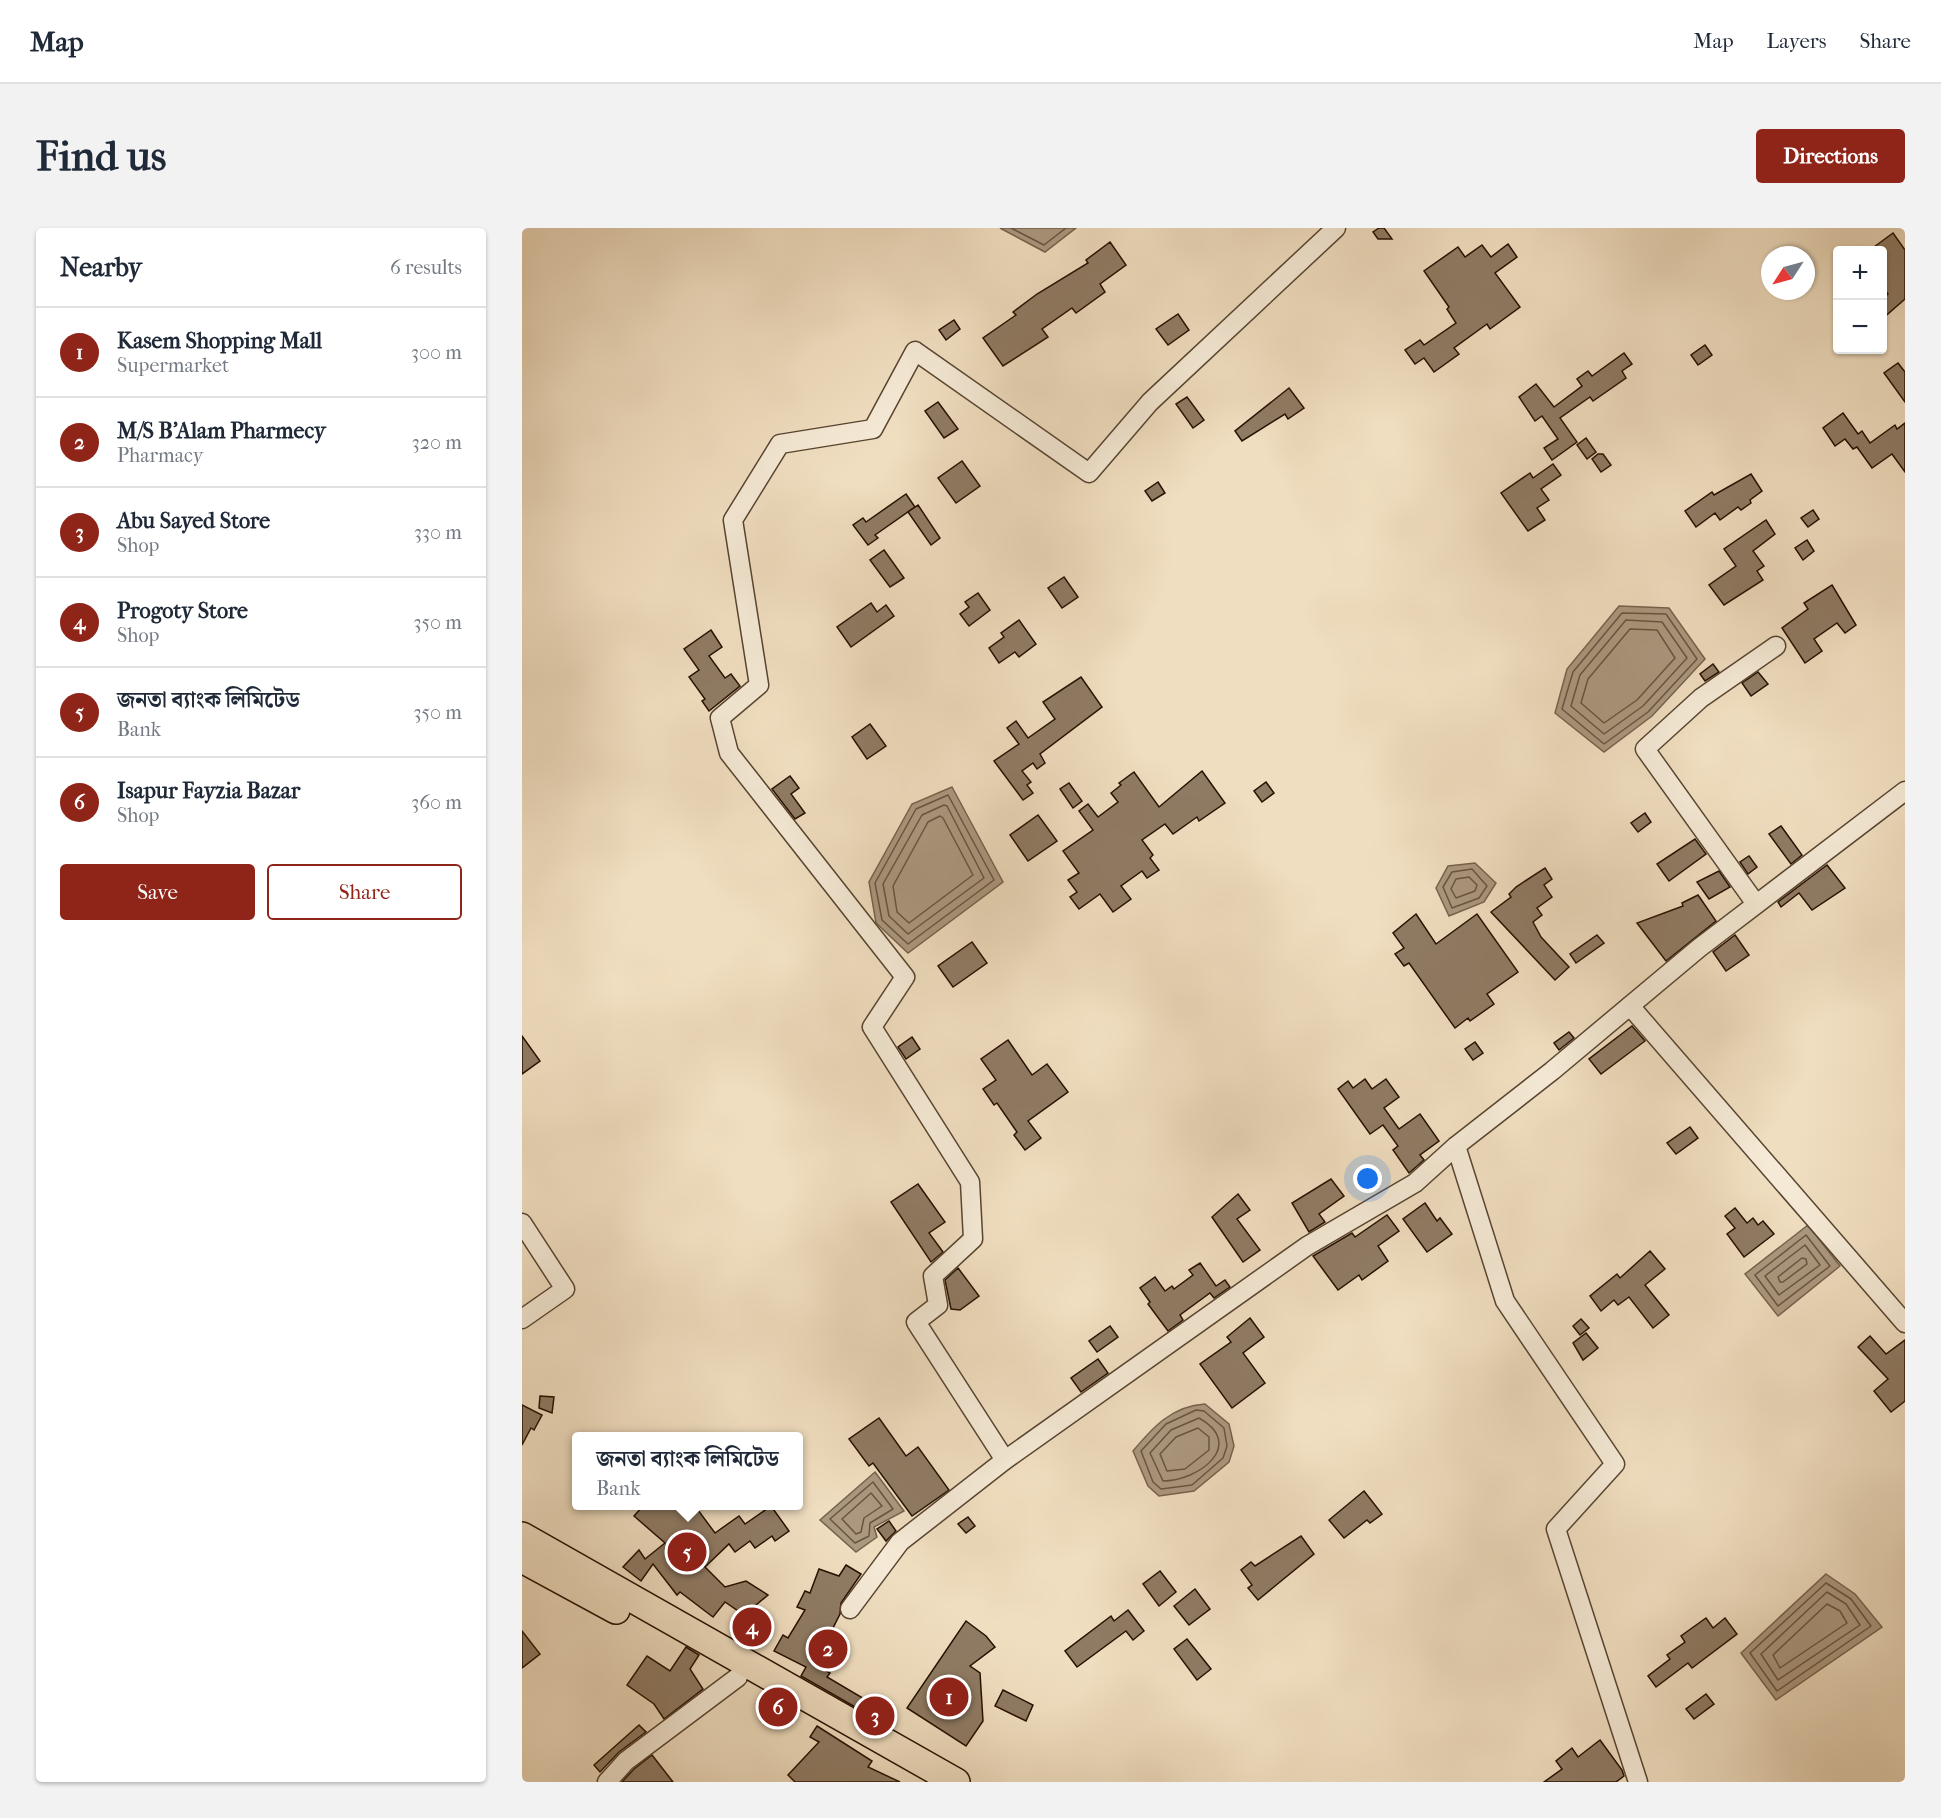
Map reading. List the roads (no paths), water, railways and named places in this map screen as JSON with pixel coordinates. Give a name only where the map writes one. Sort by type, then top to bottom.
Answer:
[{"type":"highway","points":[[522,1536],[956,1782]]},
{"type":"highway","points":[[522,1559],[738,1677],[923,1782]]},
{"type":"street","points":[[1005,1460],[916,1322],[938,1305],[933,1276],[973,1239],[970,1182],[872,1027],[905,977],[729,753],[720,718],[759,685],[733,520],[780,444],[873,429],[915,351],[1089,473],[1150,402],[1336,228]]},
{"type":"street","points":[[1756,904],[1645,749],[1701,698],[1776,646]]},
{"type":"street","points":[[850,1610],[900,1542],[1005,1460],[1307,1246],[1415,1184],[1456,1146],[1552,1071],[1756,904],[1905,791]]},
{"type":"street","points":[[1630,1006],[1905,1323]]},
{"type":"street","points":[[1456,1146],[1505,1301],[1615,1464],[1556,1529],[1638,1782]]},
{"type":"street","points":[[522,1223],[565,1289],[522,1319]]},
{"type":"street","points":[[607,1782],[626,1761],[738,1677]]},
{"type":"water","points":[[1000,228],[1076,228],[1045,252]]},
{"type":"water","points":[[1619,606],[1669,608],[1705,659],[1652,716],[1604,752],[1555,713],[1567,669]]},
{"type":"water","points":[[952,787],[1003,882],[908,953],[876,923],[869,882],[912,804]]},
{"type":"water","points":[[1475,863],[1496,883],[1484,902],[1449,916],[1436,888],[1448,866]]},
{"type":"water","points":[[1808,1225],[1840,1266],[1778,1316],[1745,1274]]},
{"type":"water","points":[[1205,1404],[1229,1424],[1234,1446],[1229,1462],[1194,1491],[1159,1496],[1148,1486],[1133,1451],[1156,1426],[1173,1413]]},
{"type":"water","points":[[875,1472],[904,1511],[874,1527],[877,1537],[856,1552],[820,1520]]},
{"type":"water","points":[[1826,1574],[1855,1594],[1882,1627],[1776,1700],[1741,1653]]},
{"type":"place","name":"জনতা ব্যাংক লিমিটেড","points":[[687,1552]]},
{"type":"place","name":"Progoty Store","points":[[752,1627]]},
{"type":"place","name":"M/S B'Alam Pharmecy","points":[[828,1649]]},
{"type":"place","name":"Kasem Shopping Mall","points":[[949,1697]]},
{"type":"place","name":"Isapur Fayzia Bazar","points":[[778,1707]]},
{"type":"place","name":"Abu Sayed Store","points":[[875,1716]]}]
